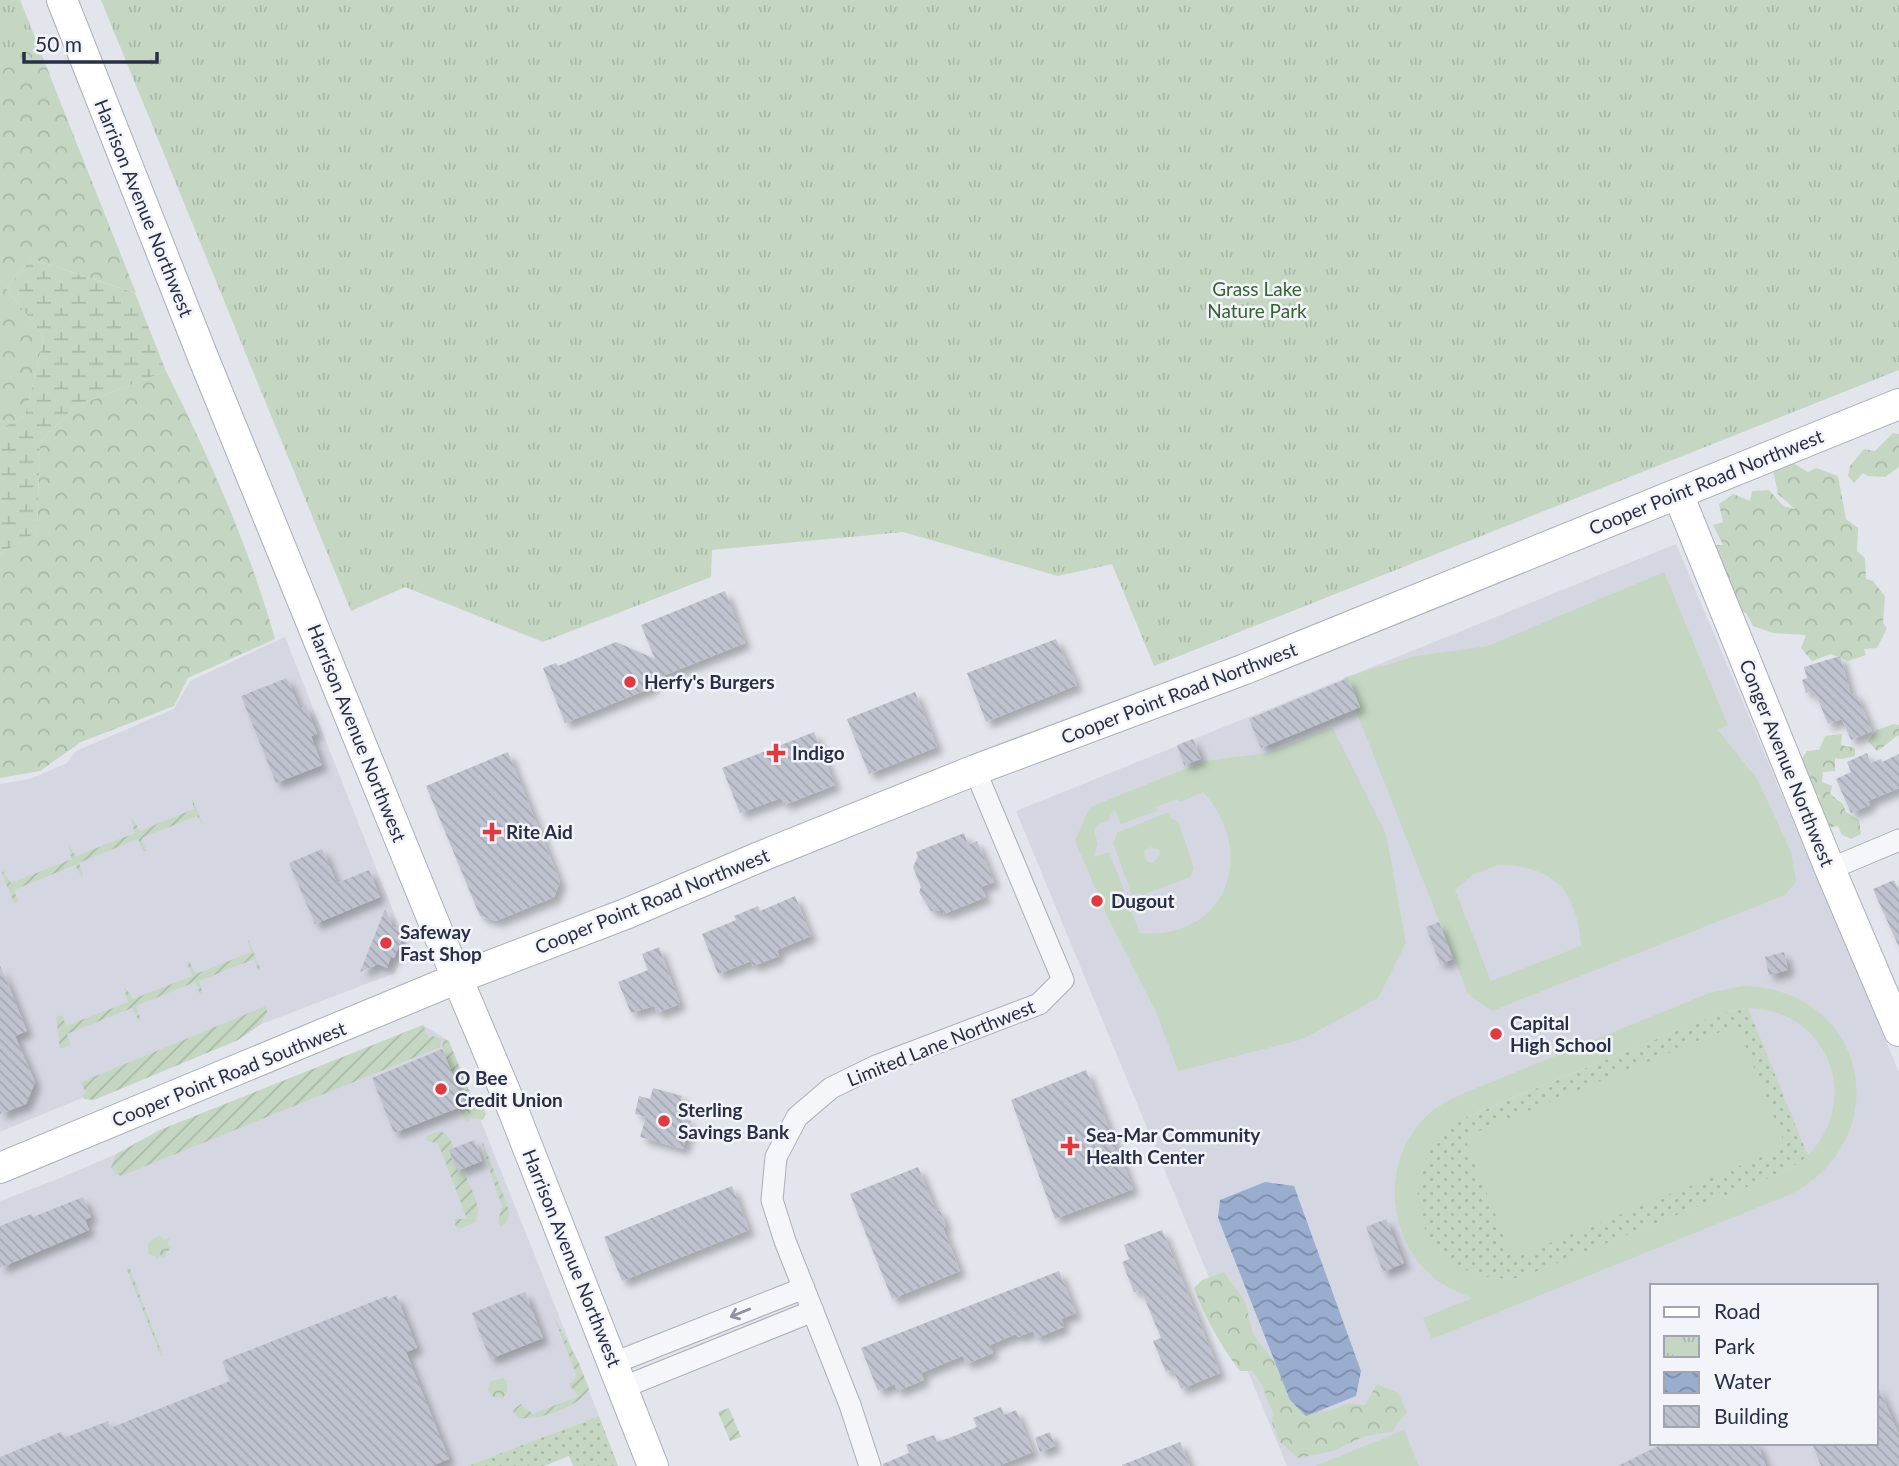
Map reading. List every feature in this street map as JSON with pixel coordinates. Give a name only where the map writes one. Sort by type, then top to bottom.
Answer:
[{"type":"main road","name":"Harrison Avenue Northwest","points":[[62,0],[204,357],[513,1110],[653,1466]]},
{"type":"main road","name":"Cooper Point Road Northwest","points":[[458,978],[628,913],[975,770],[1245,669],[1899,404]]},
{"type":"main road","name":"Conger Avenue Northwest","points":[[1678,494],[1830,869],[1899,1031]]},
{"type":"main road","name":"Cooper Point Road Southwest","points":[[0,1168],[458,978]]},
{"type":"street","name":"Limited Lane Northwest","points":[[870,1466],[850,1405],[785,1241],[772,1200],[776,1157],[797,1117],[831,1088],[876,1066],[1039,1004],[1063,980],[975,770]]},
{"type":"street","points":[[1830,869],[1899,840]]},
{"type":"street","points":[[619,1375],[804,1288]]},
{"type":"street","points":[[619,1375],[813,1311]]},
{"type":"shaded area","name":"Capital High School","points":[[1676,544],[1899,1072],[1899,1466],[1287,1466],[1016,811]]},
{"type":"shaded area","points":[[285,637],[406,944],[395,973],[246,1030],[0,1132],[0,784],[30,779],[67,763],[76,751],[174,709],[190,681]]},
{"type":"shaded area","points":[[423,1025],[449,1041],[599,1416],[467,1466],[0,1466],[0,1201],[116,1154],[160,1130]]},
{"type":"green space","points":[[0,0],[20,0],[136,293],[32,259],[6,288],[44,337],[25,416],[0,429]]},
{"type":"green space","points":[[0,0],[20,0],[35,39],[0,53]]},
{"type":"green space","name":"Grass Lake Nature Park","points":[[101,0],[1899,0],[1899,370],[1154,666],[1112,564],[1058,576],[903,532],[712,550],[711,577],[543,642],[405,587],[351,611]]},
{"type":"green space","points":[[32,259],[135,293],[166,371],[76,406],[40,442],[37,532],[0,554],[0,429],[25,416],[44,337],[6,288]]},
{"type":"green space","points":[[166,371],[227,502],[265,604],[275,639],[188,678],[174,706],[81,742],[40,771],[0,778],[0,554],[37,532],[40,442],[76,406]]},
{"type":"green space","points":[[1893,433],[1899,434],[1899,467],[1885,477],[1863,473],[1854,483],[1848,476],[1850,466],[1864,449],[1875,451]]},
{"type":"green space","points":[[1791,462],[1808,472],[1816,468],[1838,476],[1846,519],[1858,528],[1857,551],[1865,558],[1866,579],[1873,581],[1885,596],[1883,623],[1887,628],[1877,648],[1864,649],[1866,655],[1848,661],[1831,654],[1812,661],[1801,648],[1806,635],[1773,633],[1753,626],[1746,613],[1730,607],[1727,575],[1707,545],[1723,545],[1713,525],[1723,522],[1719,504],[1733,494],[1750,501],[1752,491],[1769,490],[1783,506],[1795,509],[1778,494],[1773,470]]},
{"type":"green space","points":[[1664,572],[1728,725],[1718,730],[1758,780],[1791,852],[1796,882],[1785,895],[1492,1011],[1468,994],[1343,678],[1416,656],[1488,646]],"holes":[[[1499,865],[1535,870],[1560,885],[1574,910],[1581,946],[1491,981],[1455,890],[1472,875]]]},
{"type":"green space","points":[[1899,725],[1899,735],[1877,751],[1868,741],[1876,730]]},
{"type":"green space","points":[[1332,727],[1386,834],[1406,943],[1378,998],[1303,1039],[1178,1071],[1157,1014],[1108,918],[1075,841],[1090,807],[1205,761],[1268,753]],"holes":[[[1203,792],[1220,816],[1229,840],[1230,865],[1225,888],[1212,908],[1194,923],[1170,932],[1140,933],[1132,912],[1129,912],[1122,892],[1124,890],[1109,852],[1093,857],[1098,844],[1094,830],[1101,823],[1108,821],[1114,809],[1121,824],[1157,811],[1156,807],[1177,799],[1180,802]]]},
{"type":"green space","points":[[1842,734],[1841,745],[1855,748],[1855,756],[1835,758],[1835,771],[1823,772],[1822,782],[1832,786],[1830,794],[1843,804],[1846,812],[1859,820],[1861,834],[1851,839],[1842,835],[1838,826],[1824,828],[1813,802],[1820,796],[1807,792],[1798,764],[1807,751],[1819,750],[1825,736]]},
{"type":"green space","points":[[191,796],[204,827],[197,816],[142,838],[146,851],[143,851],[138,839],[79,863],[82,878],[75,865],[14,890],[18,902],[14,903],[3,871],[11,883],[72,859],[68,844],[76,856],[135,833],[132,818],[140,831],[194,809]]},
{"type":"green space","points":[[1169,812],[1172,819],[1178,821],[1194,868],[1190,877],[1143,895],[1132,895],[1113,843],[1118,832]],"holes":[[[1151,847],[1159,850],[1160,855],[1153,863],[1148,862],[1144,856],[1145,850]]]},
{"type":"green space","points":[[248,939],[261,970],[258,970],[254,959],[199,981],[203,994],[200,994],[195,982],[136,1006],[139,1021],[132,1008],[67,1034],[71,1045],[60,1049],[56,1017],[62,1015],[66,1026],[128,1002],[125,987],[133,999],[192,976],[187,963],[189,961],[196,974],[251,952]]},
{"type":"green space","points":[[1742,986],[1784,993],[1818,1011],[1841,1037],[1854,1069],[1856,1104],[1846,1138],[1825,1169],[1791,1194],[1432,1339],[1423,1318],[1472,1298],[1434,1278],[1418,1261],[1406,1241],[1398,1219],[1396,1174],[1414,1131],[1430,1113],[1445,1102],[1709,993]],"holes":[[[1744,1008],[1777,1013],[1804,1027],[1822,1048],[1832,1074],[1834,1102],[1827,1129],[1809,1154],[1782,1173],[1520,1278],[1484,1276],[1455,1264],[1434,1244],[1421,1219],[1418,1190],[1424,1162],[1441,1136],[1470,1115],[1718,1014]]]},
{"type":"green space","points":[[266,1006],[267,1012],[261,1024],[238,1040],[94,1100],[84,1099],[82,1095],[86,1093],[81,1082]]},
{"type":"green space","points":[[1748,1008],[1808,1156],[1805,1159],[1782,1173],[1520,1278],[1487,1277],[1459,1266],[1437,1248],[1423,1225],[1417,1199],[1420,1172],[1433,1145],[1457,1121],[1718,1014]]},
{"type":"green space","points":[[423,1025],[429,1038],[433,1036],[442,1039],[440,1047],[121,1176],[111,1168],[116,1154],[160,1130]]},
{"type":"green space","points":[[1737,1025],[1786,1147],[1513,1258],[1464,1137]]},
{"type":"green space","points":[[443,1039],[449,1041],[473,1101],[464,1101],[442,1048]]},
{"type":"green space","points":[[469,1099],[478,1102],[483,1108],[486,1114],[483,1120],[471,1118],[467,1122],[460,1112],[464,1101]]},
{"type":"green space","points":[[440,1131],[446,1134],[455,1148],[449,1151],[457,1171],[462,1169],[477,1203],[478,1216],[475,1221],[460,1229],[456,1227],[454,1219],[467,1219],[438,1143],[426,1141],[427,1136]]},
{"type":"green space","points":[[482,1143],[509,1210],[509,1218],[501,1227],[498,1223],[502,1205]]},
{"type":"green space","points":[[159,1235],[163,1239],[170,1238],[167,1244],[172,1247],[166,1253],[166,1258],[159,1257],[156,1262],[156,1257],[148,1253],[148,1244]]},
{"type":"green space","points":[[128,1268],[130,1269],[163,1356],[161,1356]]},
{"type":"green space","points":[[1224,1272],[1245,1301],[1253,1334],[1275,1363],[1299,1382],[1305,1404],[1326,1412],[1349,1403],[1365,1405],[1377,1384],[1398,1393],[1407,1412],[1392,1432],[1365,1436],[1333,1451],[1298,1458],[1279,1441],[1272,1423],[1273,1413],[1261,1383],[1252,1371],[1240,1371],[1214,1331],[1194,1288],[1202,1280]]},
{"type":"green space","points":[[554,1317],[579,1363],[589,1389],[568,1407],[538,1417],[520,1418],[513,1412],[521,1404],[533,1414],[579,1396],[569,1385],[577,1377]]},
{"type":"green space","points":[[503,1378],[507,1381],[507,1393],[502,1398],[492,1397],[488,1389],[491,1381]]},
{"type":"green space","points":[[729,1408],[741,1437],[730,1441],[718,1412]]},
{"type":"green space","points":[[599,1416],[618,1466],[573,1466],[569,1456],[544,1466],[467,1466]]},
{"type":"green space","points":[[1404,1430],[1419,1466],[1315,1466]]},
{"type":"water","points":[[1265,1182],[1294,1186],[1361,1371],[1356,1396],[1306,1416],[1290,1400],[1218,1218],[1220,1200]]},
{"type":"building","points":[[725,591],[745,643],[655,679],[651,688],[565,723],[543,668],[556,663],[558,666],[616,642],[655,659],[641,625]]},
{"type":"building","points":[[1056,639],[1077,685],[986,722],[967,673]]},
{"type":"building","points":[[1840,656],[1851,695],[1856,693],[1872,731],[1851,740],[1842,719],[1828,724],[1817,697],[1815,698],[1813,691],[1806,693],[1802,680],[1807,678],[1804,667]]},
{"type":"building","points":[[287,678],[300,709],[306,706],[317,734],[311,736],[322,765],[276,783],[241,696]]},
{"type":"building","points":[[1348,678],[1360,707],[1261,748],[1249,719]]},
{"type":"building","points":[[915,692],[937,747],[869,774],[847,719]]},
{"type":"building","points":[[814,732],[835,785],[784,805],[781,798],[740,813],[722,768]]},
{"type":"building","points":[[1193,739],[1201,759],[1184,765],[1177,745]]},
{"type":"building","points":[[508,752],[560,882],[554,897],[496,921],[480,916],[426,786]]},
{"type":"building","points":[[1867,753],[1871,763],[1881,759],[1882,762],[1899,754],[1899,788],[1868,801],[1870,805],[1851,813],[1836,779],[1851,772],[1847,762]]},
{"type":"building","points":[[964,833],[968,845],[977,841],[994,882],[981,887],[986,897],[944,914],[943,911],[931,911],[919,892],[921,887],[913,867],[918,856],[916,852]]},
{"type":"building","points":[[322,849],[337,883],[369,870],[380,897],[315,924],[289,863]]},
{"type":"building","points":[[1894,880],[1899,892],[1899,947],[1873,889]]},
{"type":"building","points":[[795,896],[811,936],[777,950],[779,956],[753,966],[751,961],[718,974],[702,934],[736,920],[734,916],[758,906],[760,911]]},
{"type":"building","name":"Safeway Fast Shop","points":[[385,909],[392,926],[401,930],[398,938],[402,939],[387,968],[378,964],[360,972]]},
{"type":"building","points":[[1439,922],[1453,959],[1440,964],[1426,927]]},
{"type":"building","points":[[659,947],[680,1004],[657,1013],[654,1006],[631,1013],[618,982],[648,970],[642,954]]},
{"type":"building","points":[[1784,952],[1788,970],[1769,975],[1765,957]]},
{"type":"building","points":[[0,965],[27,1031],[15,1036],[35,1082],[26,1104],[0,1114]]},
{"type":"building","points":[[442,1049],[465,1105],[394,1133],[372,1078]]},
{"type":"building","points":[[1086,1070],[1133,1189],[1055,1219],[1011,1100]]},
{"type":"building","points":[[653,1088],[682,1096],[676,1117],[691,1121],[683,1149],[640,1137],[646,1117],[635,1114],[639,1096],[650,1099]]},
{"type":"building","points":[[474,1140],[482,1161],[457,1171],[449,1150]]},
{"type":"building","points":[[918,1167],[936,1211],[940,1210],[946,1226],[943,1228],[960,1271],[892,1299],[850,1194]]},
{"type":"building","points":[[732,1186],[749,1230],[622,1281],[604,1237]]},
{"type":"building","points":[[83,1197],[91,1217],[85,1220],[89,1230],[0,1268],[0,1226],[31,1214],[33,1217]]},
{"type":"building","points":[[1386,1219],[1404,1263],[1383,1272],[1366,1227]]},
{"type":"building","points":[[1162,1230],[1220,1373],[1181,1389],[1173,1369],[1166,1372],[1153,1341],[1161,1338],[1141,1290],[1134,1292],[1122,1262],[1129,1259],[1124,1245]]},
{"type":"building","points":[[1059,1271],[1076,1313],[1061,1319],[1064,1327],[1036,1338],[1033,1331],[1018,1337],[1016,1334],[990,1345],[993,1353],[966,1364],[963,1356],[921,1373],[924,1380],[897,1391],[895,1384],[878,1391],[861,1348]]},
{"type":"building","points":[[525,1292],[543,1338],[490,1359],[472,1313]]},
{"type":"building","points":[[396,1295],[417,1348],[406,1352],[449,1459],[432,1466],[0,1466],[0,1457],[61,1432],[64,1438],[108,1421],[110,1428],[230,1381],[222,1361],[387,1296],[388,1299]]},
{"type":"building","points":[[1878,1387],[1899,1434],[1899,1466],[1821,1466],[1813,1445],[1878,1445]]},
{"type":"building","points":[[1001,1407],[1004,1415],[1016,1410],[1033,1452],[998,1466],[883,1466],[909,1453],[906,1445],[934,1435],[937,1442],[977,1427],[973,1418]]},
{"type":"building","points":[[1050,1432],[1055,1446],[1040,1452],[1035,1438]]},
{"type":"building","points":[[1180,1442],[1190,1466],[1122,1466],[1122,1465]]},
{"type":"building","points":[[1660,1445],[1758,1445],[1766,1466],[1618,1466]]},
{"type":"place","name":"Herfy's Burgers","points":[[630,682]]},
{"type":"place","name":"Indigo","points":[[776,753]]},
{"type":"place","name":"Rite Aid","points":[[492,832]]},
{"type":"place","name":"Dugout","points":[[1097,901]]},
{"type":"place","name":"Safeway Fast Shop","points":[[386,943]]},
{"type":"place","name":"Capital High School","points":[[1496,1034]]},
{"type":"place","name":"O Bee Credit Union","points":[[441,1089]]},
{"type":"place","name":"Sterling Savings Bank","points":[[664,1121]]},
{"type":"place","name":"Sea-Mar Community Health Center","points":[[1070,1146]]}]
